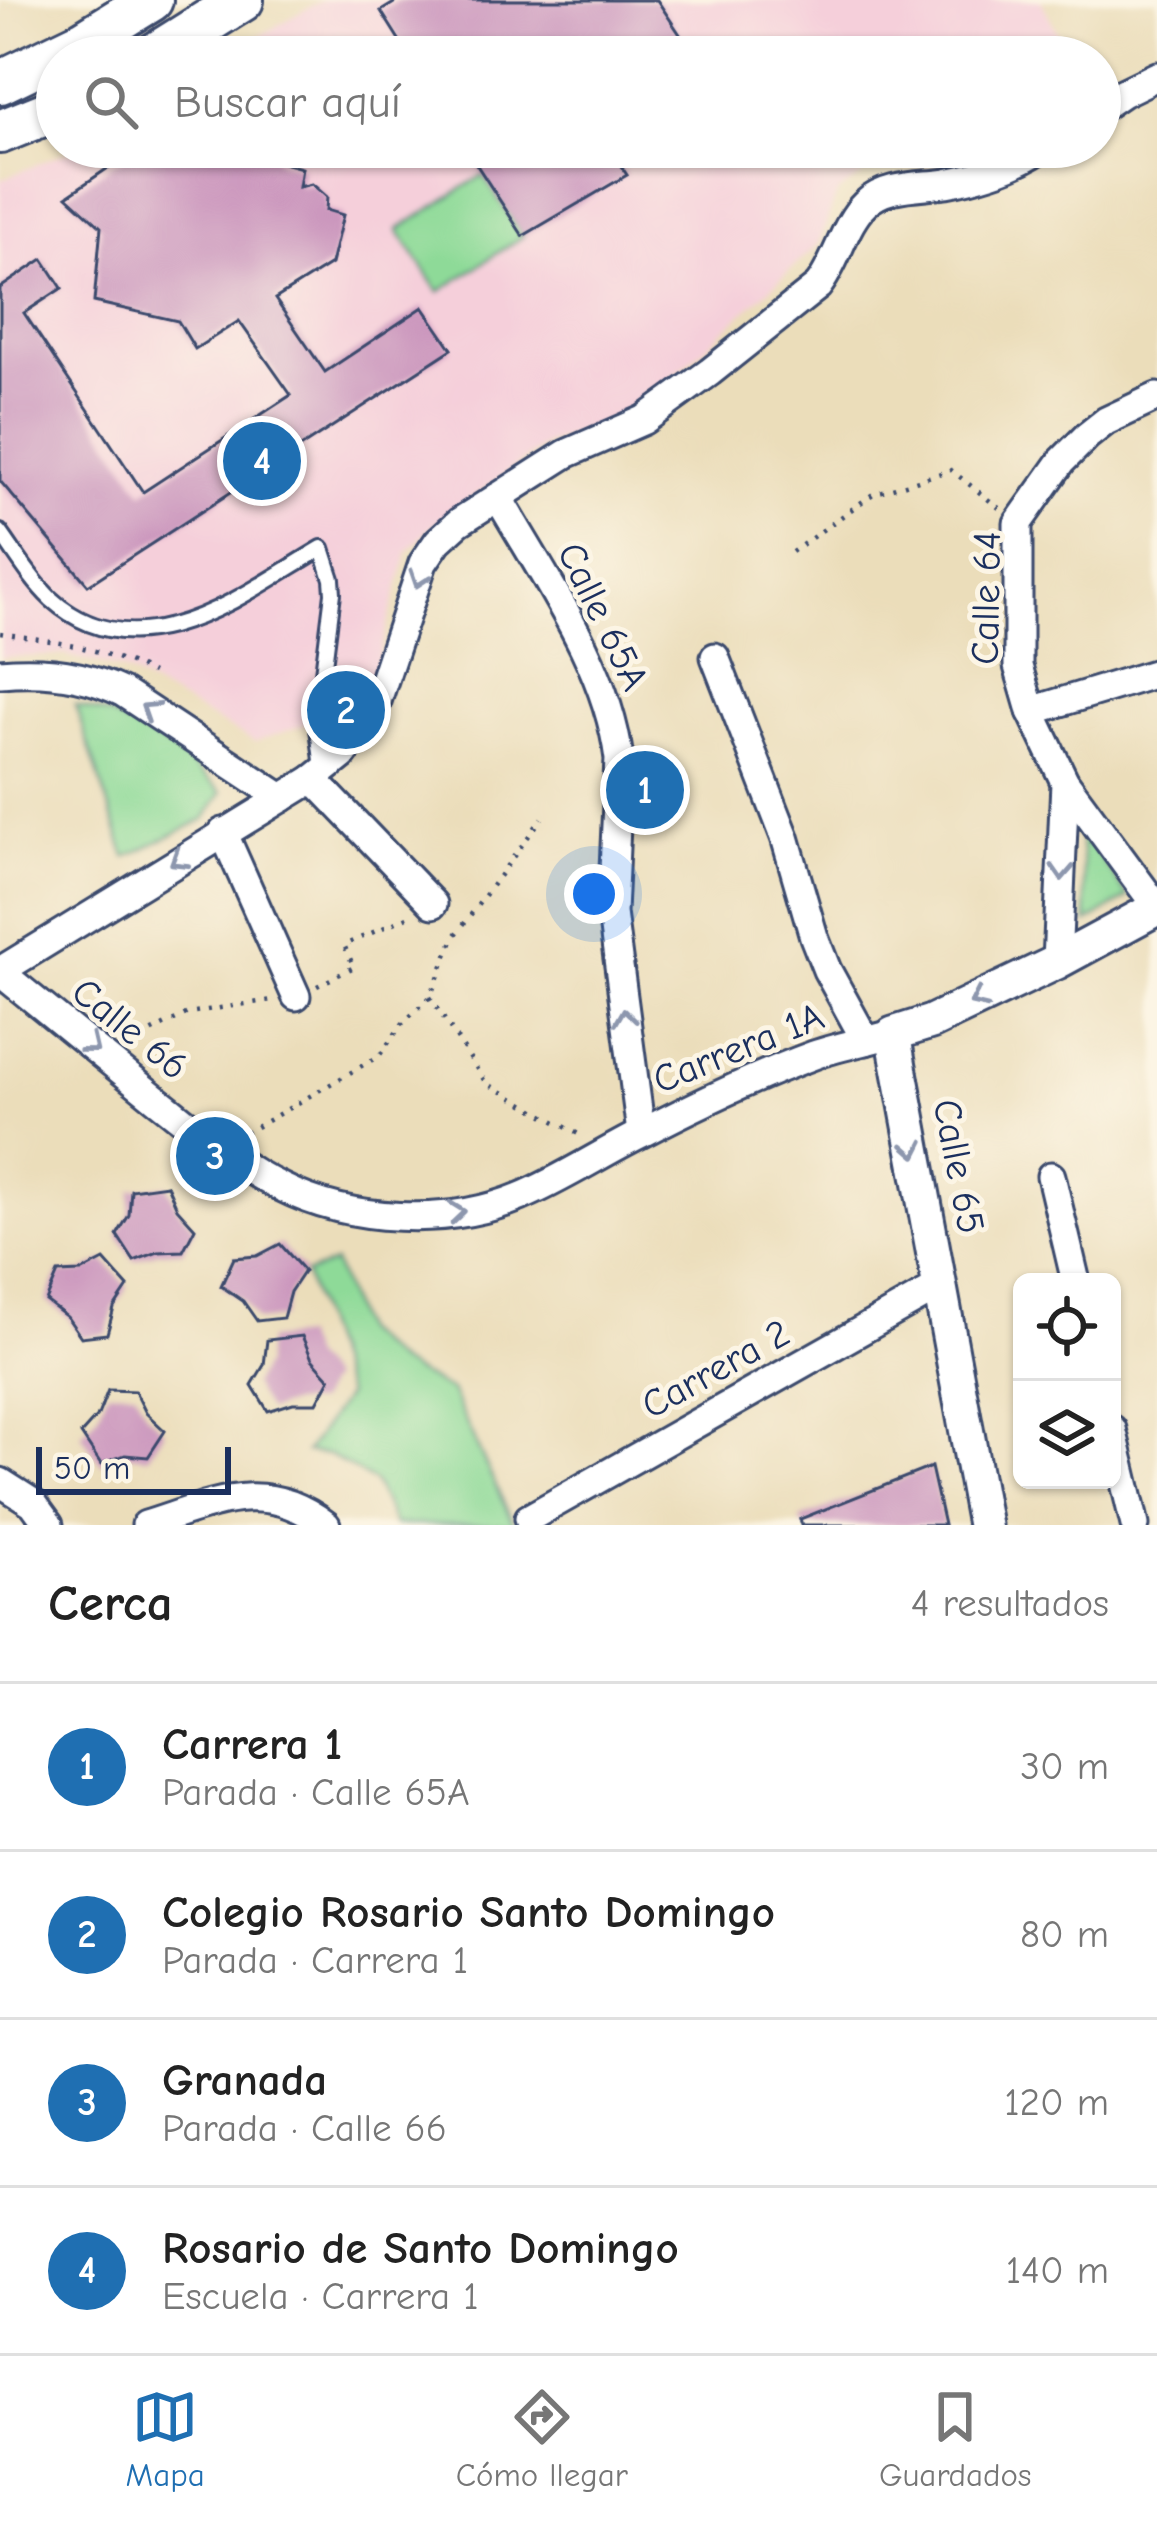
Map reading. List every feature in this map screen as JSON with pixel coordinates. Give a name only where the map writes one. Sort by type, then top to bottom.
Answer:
[{"type":"main road","points":[[93,36],[151,0]]},
{"type":"main road","points":[[185,36],[242,0]]},
{"type":"main road","points":[[0,82],[36,65]]},
{"type":"main road","points":[[0,132],[36,117]]},
{"type":"street","points":[[1121,94],[1157,76]]},
{"type":"street","points":[[0,971],[318,776],[359,735],[373,713],[424,563],[438,541],[459,522],[566,454],[644,420],[710,372],[818,286],[861,206],[879,194],[997,168]]},
{"type":"street","name":"Calle 64","points":[[1157,397],[1106,421],[1087,436],[1062,461],[1018,523],[1018,666],[1031,711],[1066,782],[1157,908]]},
{"type":"street","name":"Calle 65A","points":[[498,497],[592,664],[612,717],[620,759],[612,914],[641,1133]]},
{"type":"street","name":"Calle 65","points":[[715,657],[785,837],[820,954],[879,1038],[940,1286],[984,1525]]},
{"type":"street","points":[[0,673],[58,672],[100,681],[282,798]]},
{"type":"street","points":[[1031,711],[1157,674]]},
{"type":"street","points":[[318,776],[434,904]]},
{"type":"street","name":"Calle 64","points":[[1057,962],[1066,782]]},
{"type":"street","points":[[223,832],[296,996]]},
{"type":"street","name":"Carrera 1A","points":[[340,1209],[421,1215],[486,1209],[522,1197],[706,1101],[817,1054],[931,1022],[1157,908]]},
{"type":"street","name":"Calle 66","points":[[0,971],[256,1174],[340,1209]]},
{"type":"street","points":[[1051,1176],[1074,1273]]},
{"type":"street","name":"Carrera 2","points":[[529,1518],[940,1286]]},
{"type":"street","points":[[1121,1467],[1135,1525]]},
{"type":"street","points":[[0,1482],[33,1503],[49,1525]]},
{"type":"street","points":[[146,1525],[254,1496],[280,1499],[326,1525]]},
{"type":"lane","points":[[0,532],[50,597],[68,612],[104,627],[136,632],[173,628],[196,619],[322,548],[334,593],[317,721],[318,776]]},
{"type":"path","points":[[792,552],[873,494],[951,470],[1018,523]]},
{"type":"path","points":[[220,1148],[379,1056],[430,997],[455,936],[542,818]]},
{"type":"path","points":[[430,997],[486,1083],[608,1150]]},
{"type":"shaded area","points":[[322,0],[1041,0],[1059,36],[259,36]]},
{"type":"shaded area","points":[[36,165],[903,168],[867,172],[837,193],[819,244],[662,387],[617,418],[547,444],[434,525],[408,551],[366,703],[255,742],[121,669],[64,655],[0,658],[0,180]]},
{"type":"green space","points":[[483,175],[523,236],[439,292],[398,230]]},
{"type":"green space","points":[[75,705],[110,715],[173,749],[222,792],[205,819],[126,857]]},
{"type":"green space","points":[[1080,828],[1128,897],[1087,923]]},
{"type":"green space","points":[[334,1263],[360,1331],[396,1362],[451,1391],[514,1525],[394,1525],[374,1482],[329,1455],[306,1452],[346,1395],[305,1274]]},
{"type":"building","points":[[399,0],[657,0],[681,36],[397,36],[381,11]]},
{"type":"building","points":[[108,168],[302,168],[299,187],[312,184],[327,197],[326,210],[343,215],[331,264],[275,299],[325,372],[423,307],[452,349],[88,585],[0,481],[0,288],[43,259],[62,288],[24,313],[143,492],[291,395],[239,321],[195,349],[178,321],[94,302],[101,227],[67,196]]},
{"type":"building","points":[[479,168],[622,168],[627,175],[523,236]]},
{"type":"building","points":[[167,1185],[177,1208],[195,1228],[183,1251],[158,1252],[134,1261],[117,1235],[129,1215],[131,1190]]},
{"type":"building","points":[[280,1244],[304,1271],[290,1292],[283,1318],[257,1321],[243,1301],[221,1286],[234,1258],[257,1256]]},
{"type":"building","points":[[104,1260],[128,1287],[114,1308],[107,1334],[81,1337],[67,1317],[46,1301],[58,1273],[81,1272]]},
{"type":"building","points":[[302,1336],[312,1359],[330,1379],[317,1403],[293,1403],[268,1411],[252,1385],[264,1365],[267,1340]]},
{"type":"building","points":[[108,1390],[135,1391],[146,1413],[165,1431],[148,1457],[125,1455],[101,1464],[81,1434],[98,1415]]},
{"type":"building","points":[[931,1467],[944,1525],[802,1525],[800,1519]]},
{"type":"place","name":"Rosario de Santo Domingo","points":[[262,461]]},
{"type":"place","name":"Colegio Rosario Santo Domingo","points":[[346,710]]},
{"type":"place","name":"Carrera 1","points":[[645,790]]},
{"type":"place","name":"Granada","points":[[215,1156]]}]
